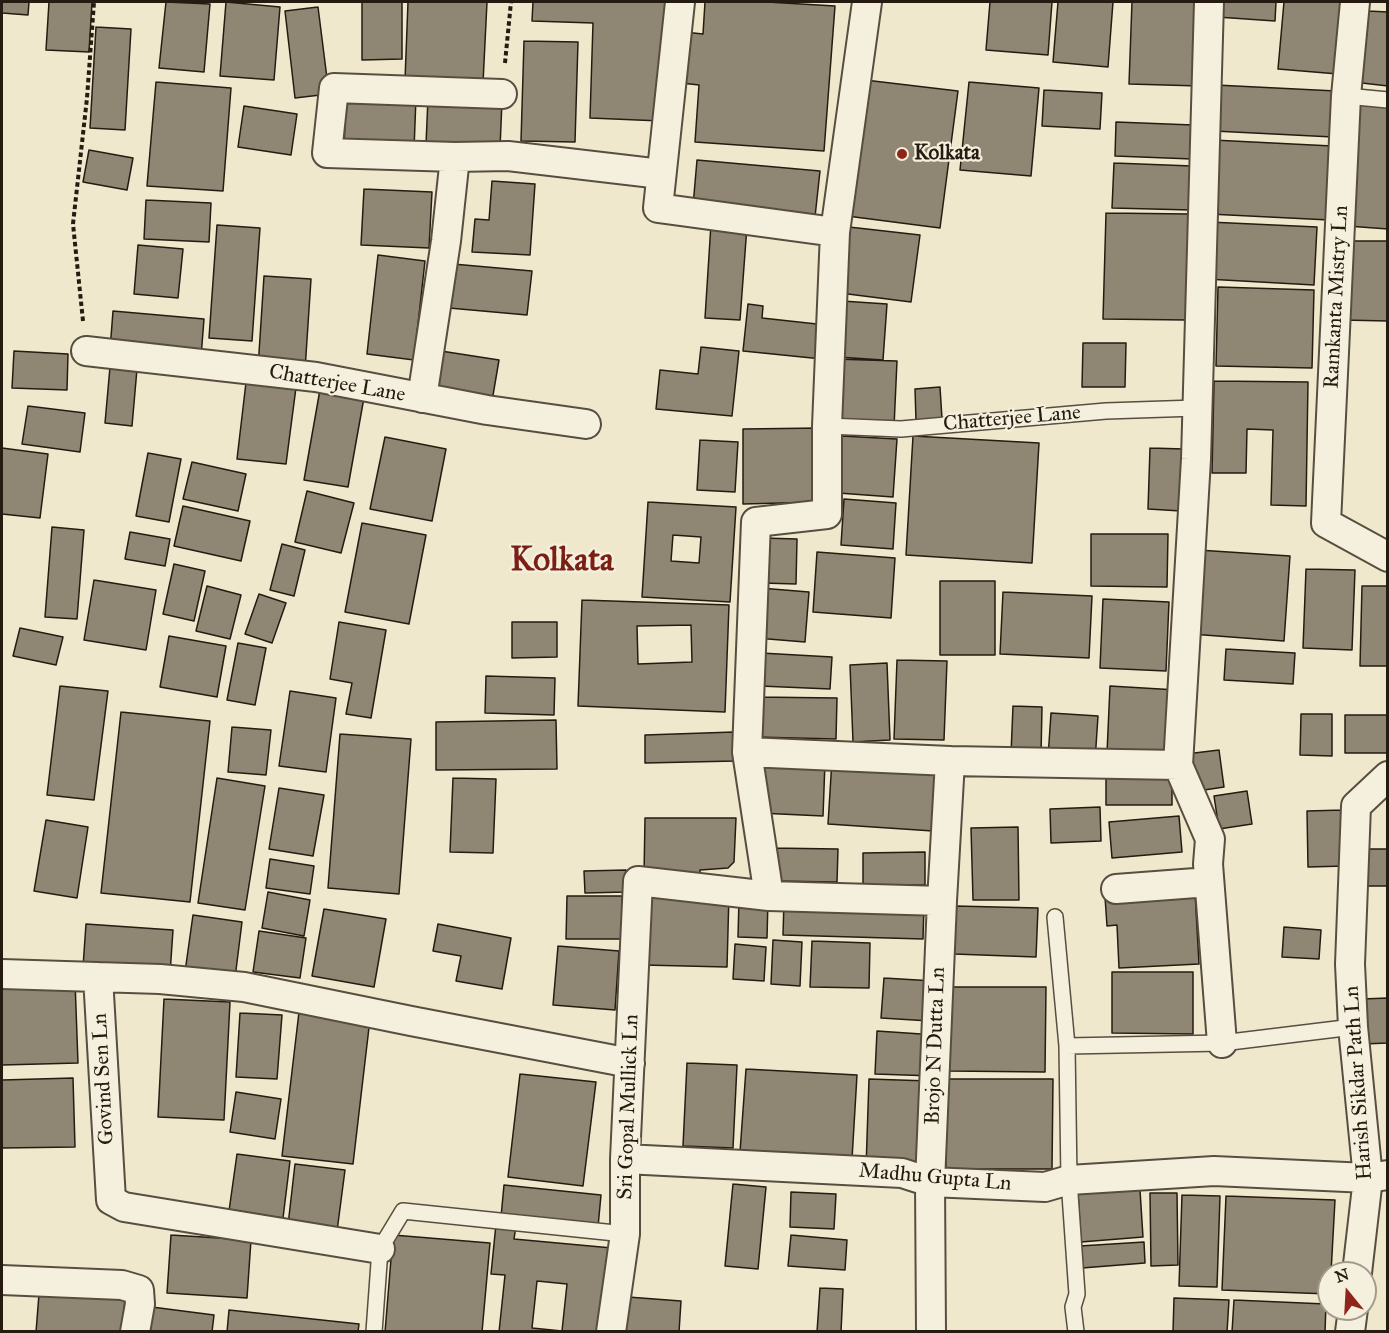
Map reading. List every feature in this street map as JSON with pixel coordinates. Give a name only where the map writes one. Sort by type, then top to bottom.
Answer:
[{"type":"street","points":[[680,2],[658,208],[835,232]]},
{"type":"street","points":[[867,2],[835,232],[827,426],[827,514],[756,522],[747,752],[769,896],[942,901]]},
{"type":"street","points":[[1209,2],[1196,459],[1178,765],[1210,839],[1209,882],[1222,1043]]},
{"type":"street","name":"Ramkanta Mistry Ln","points":[[1354,2],[1346,96],[1326,523],[1388,556]]},
{"type":"street","points":[[502,94],[334,88],[327,153],[455,157],[508,156],[661,174]]},
{"type":"street","points":[[422,398],[446,241],[455,157]]},
{"type":"street","name":"Chatterjee Lane","points":[[86,351],[316,377],[487,410],[586,424]]},
{"type":"street","points":[[747,752],[950,761],[1178,765]]},
{"type":"street","name":"Brojo N Dutta Ln","points":[[931,1332],[930,1182],[950,761]]},
{"type":"street","name":"Harish Sikdar Path Ln","points":[[1360,1261],[1378,1176],[1353,1027],[1350,964],[1356,806],[1388,776]]},
{"type":"street","name":"Sri Gopal Mullick Ln","points":[[611,1332],[624,1234],[625,1159],[639,881],[769,896]]},
{"type":"street","points":[[1116,889],[1209,882]]},
{"type":"street","points":[[2,974],[160,979],[244,987],[630,1063]]},
{"type":"street","name":"Govind Sen Ln","points":[[98,977],[111,1200],[124,1207],[380,1249]]},
{"type":"street","name":"Madhu Gupta Ln","points":[[625,1159],[902,1173],[930,1182],[1045,1187],[1069,1180],[1214,1171],[1378,1176]]},
{"type":"street","points":[[2,1280],[122,1285],[139,1290],[140,1304],[135,1332]]},
{"type":"lane","points":[[1346,96],[1388,100]]},
{"type":"lane","name":"Chatterjee Lane","points":[[827,426],[901,429],[1106,411],[1196,408]]},
{"type":"lane","points":[[1055,917],[1067,1046],[1069,1180],[1077,1294],[1073,1307],[1076,1332]]},
{"type":"lane","points":[[1067,1046],[1222,1043],[1353,1027]]},
{"type":"lane","points":[[374,1332],[380,1249],[403,1211],[624,1234]]},
{"type":"path","points":[[86,351],[73,224],[87,98],[94,2]]},
{"type":"path","points":[[502,94],[511,2]]},
{"type":"building","points":[[2,2],[29,2],[28,15],[2,13]]},
{"type":"building","points":[[49,2],[92,2],[89,52],[46,50]]},
{"type":"building","points":[[166,2],[210,4],[204,72],[159,68]]},
{"type":"building","points":[[226,2],[280,7],[274,80],[220,76]]},
{"type":"building","points":[[362,2],[402,2],[402,59],[362,60]]},
{"type":"building","points":[[408,2],[487,2],[483,83],[405,80]]},
{"type":"building","points":[[533,2],[666,2],[661,121],[590,118],[593,23],[532,21]]},
{"type":"building","points":[[705,2],[767,2],[835,6],[824,151],[695,142],[699,85],[681,83],[684,32],[703,34]]},
{"type":"building","points":[[990,2],[1052,2],[1048,55],[986,50]]},
{"type":"building","points":[[1058,2],[1113,2],[1108,67],[1053,62]]},
{"type":"building","points":[[1132,2],[1202,2],[1200,86],[1129,84]]},
{"type":"building","points":[[1218,2],[1276,2],[1275,21],[1217,17]]},
{"type":"building","points":[[1284,2],[1344,2],[1338,74],[1278,69]]},
{"type":"building","points":[[318,7],[329,94],[295,98],[285,11]]},
{"type":"building","points":[[1368,11],[1388,12],[1388,86],[1362,83]]},
{"type":"building","points":[[96,27],[131,29],[125,130],[90,128]]},
{"type":"building","points":[[524,41],[578,42],[575,142],[521,141]]},
{"type":"building","name":"Kolkata","points":[[865,80],[958,91],[940,228],[847,216]]},
{"type":"building","points":[[156,82],[231,88],[223,191],[147,186]]},
{"type":"building","points":[[969,82],[1039,88],[1031,176],[960,170]]},
{"type":"building","points":[[1216,85],[1336,91],[1333,137],[1214,131]]},
{"type":"building","points":[[1044,90],[1102,93],[1100,129],[1042,126]]},
{"type":"building","points":[[346,95],[416,97],[414,150],[344,147]]},
{"type":"building","points":[[428,98],[502,101],[500,148],[426,144]]},
{"type":"building","points":[[1358,103],[1388,106],[1388,229],[1347,226]]},
{"type":"building","points":[[244,106],[297,114],[291,155],[238,147]]},
{"type":"building","points":[[1116,122],[1193,125],[1192,159],[1115,156]]},
{"type":"building","points":[[1213,140],[1332,146],[1329,220],[1209,214]]},
{"type":"building","points":[[89,150],[133,158],[127,190],[83,182]]},
{"type":"building","points":[[697,160],[820,171],[815,217],[693,206]]},
{"type":"building","points":[[1114,163],[1192,166],[1191,210],[1112,208]]},
{"type":"building","points":[[492,181],[535,184],[530,255],[472,252],[475,219],[489,220]]},
{"type":"building","points":[[364,189],[432,192],[429,248],[361,245]]},
{"type":"building","points":[[146,200],[211,203],[209,242],[144,239]]},
{"type":"building","points":[[1106,213],[1189,214],[1187,320],[1103,319]]},
{"type":"building","points":[[1209,222],[1317,227],[1314,285],[1206,279]]},
{"type":"building","points":[[711,224],[747,226],[740,320],[705,318]]},
{"type":"building","points":[[217,225],[260,228],[252,341],[209,338]]},
{"type":"building","points":[[849,227],[920,235],[911,302],[840,293]]},
{"type":"building","points":[[1343,241],[1388,241],[1388,321],[1342,320]]},
{"type":"building","points":[[138,245],[183,249],[178,298],[134,294]]},
{"type":"building","points":[[378,255],[425,261],[414,360],[367,354]]},
{"type":"building","points":[[453,264],[532,271],[527,315],[449,308]]},
{"type":"building","points":[[264,276],[311,279],[305,370],[258,368]]},
{"type":"building","points":[[1218,287],[1314,290],[1312,368],[1216,366]]},
{"type":"building","points":[[842,301],[887,304],[883,360],[838,357]]},
{"type":"building","points":[[748,304],[763,306],[762,318],[826,325],[822,359],[743,351]]},
{"type":"building","points":[[113,311],[204,319],[201,357],[110,350]]},
{"type":"building","points":[[1083,343],[1126,343],[1125,387],[1082,387]]},
{"type":"building","points":[[701,347],[739,351],[732,416],[656,409],[660,370],[698,374]]},
{"type":"building","points":[[14,351],[68,354],[67,390],[12,388]]},
{"type":"building","points":[[441,351],[499,360],[491,407],[434,398]]},
{"type":"building","points":[[835,359],[897,361],[894,427],[832,424]]},
{"type":"building","points":[[110,367],[137,369],[132,426],[105,423]]},
{"type":"building","points":[[247,374],[297,380],[286,464],[237,459]]},
{"type":"building","points":[[1214,381],[1308,382],[1306,506],[1271,505],[1273,430],[1247,429],[1246,473],[1212,473]]},
{"type":"building","points":[[321,384],[365,392],[348,487],[304,480]]},
{"type":"building","points":[[940,387],[942,419],[916,421],[915,389]]},
{"type":"building","points":[[28,406],[85,413],[80,452],[22,444]]},
{"type":"building","points":[[820,428],[821,502],[743,504],[743,429]]},
{"type":"building","points":[[842,436],[897,439],[893,497],[838,493]]},
{"type":"building","points":[[913,436],[1039,443],[1032,563],[906,555]]},
{"type":"building","points":[[385,437],[446,449],[432,521],[370,509]]},
{"type":"building","points":[[700,440],[738,442],[735,492],[697,490]]},
{"type":"building","points":[[2,448],[48,454],[40,518],[2,514]]},
{"type":"building","points":[[1150,448],[1184,449],[1181,511],[1148,509]]},
{"type":"building","points":[[148,453],[181,459],[169,522],[136,516]]},
{"type":"building","points":[[192,462],[246,474],[238,511],[183,499]]},
{"type":"building","points":[[307,491],[354,503],[341,553],[295,542]]},
{"type":"building","points":[[844,499],[896,503],[893,549],[841,545]]},
{"type":"building","points":[[648,502],[736,507],[730,602],[642,597]],"holes":[[[673,535],[701,537],[699,563],[671,561]]]},
{"type":"building","points":[[183,506],[250,521],[241,561],[174,546]]},
{"type":"building","points":[[362,523],[426,535],[409,624],[345,612]]},
{"type":"building","points":[[52,527],[84,530],[77,619],[45,617]]},
{"type":"building","points":[[130,532],[170,539],[165,566],[125,559]]},
{"type":"building","points":[[1091,534],[1168,534],[1167,587],[1091,586]]},
{"type":"building","points":[[763,538],[797,539],[796,584],[762,583]]},
{"type":"building","points":[[282,544],[305,550],[294,596],[270,590]]},
{"type":"building","points":[[1198,550],[1290,556],[1284,641],[1191,634]]},
{"type":"building","points":[[817,552],[895,558],[891,618],[813,612]]},
{"type":"building","points":[[174,564],[205,571],[194,621],[163,614]]},
{"type":"building","points":[[1306,569],[1355,570],[1352,650],[1303,648]]},
{"type":"building","points":[[94,580],[156,590],[146,650],[84,640]]},
{"type":"building","points":[[940,581],[995,581],[995,655],[940,655]]},
{"type":"building","points":[[207,586],[241,595],[230,639],[196,631]]},
{"type":"building","points":[[1362,586],[1388,586],[1388,666],[1360,666]]},
{"type":"building","points":[[760,588],[809,592],[805,642],[756,638]]},
{"type":"building","points":[[1003,592],[1092,596],[1089,658],[1000,654]]},
{"type":"building","points":[[259,594],[286,603],[272,643],[245,634]]},
{"type":"building","points":[[1103,599],[1169,602],[1166,671],[1100,668]]},
{"type":"building","points":[[582,600],[729,605],[725,712],[578,706]],"holes":[[[691,625],[692,662],[638,664],[637,626]]]},
{"type":"building","points":[[339,622],[386,630],[371,718],[346,714],[352,683],[330,679]]},
{"type":"building","points":[[512,622],[557,622],[557,657],[512,658]]},
{"type":"building","points":[[20,628],[63,637],[56,665],[13,656]]},
{"type":"building","points":[[169,636],[226,646],[217,697],[160,687]]},
{"type":"building","points":[[238,643],[266,648],[255,705],[227,700]]},
{"type":"building","points":[[1226,649],[1295,653],[1293,684],[1224,680]]},
{"type":"building","points":[[761,653],[832,657],[830,689],[760,686]]},
{"type":"building","points":[[897,660],[947,661],[944,740],[894,739]]},
{"type":"building","points":[[887,663],[890,740],[853,742],[850,665]]},
{"type":"building","points":[[486,676],[555,678],[554,715],[485,713]]},
{"type":"building","points":[[60,686],[108,691],[94,800],[47,795]]},
{"type":"building","points":[[1110,686],[1177,690],[1174,756],[1107,753]]},
{"type":"building","points":[[290,691],[336,698],[326,772],[279,766]]},
{"type":"building","points":[[756,697],[837,698],[836,739],[755,737]]},
{"type":"building","points":[[1013,706],[1042,707],[1041,755],[1011,754]]},
{"type":"building","points":[[121,712],[210,721],[190,902],[101,893]]},
{"type":"building","points":[[1051,713],[1098,716],[1095,761],[1048,758]]},
{"type":"building","points":[[1301,714],[1332,714],[1332,756],[1300,755]]},
{"type":"building","points":[[1345,715],[1388,715],[1388,753],[1345,753]]},
{"type":"building","points":[[556,720],[557,769],[436,770],[436,722]]},
{"type":"building","points":[[232,727],[271,730],[266,775],[228,772]]},
{"type":"building","points":[[734,732],[735,761],[645,763],[645,735]]},
{"type":"building","points":[[340,734],[411,739],[399,894],[328,888]]},
{"type":"building","points":[[1219,750],[1224,787],[1191,792],[1186,754]]},
{"type":"building","points":[[762,759],[825,762],[823,816],[759,813]]},
{"type":"building","points":[[832,760],[938,767],[933,831],[828,824]]},
{"type":"building","points":[[1172,770],[1172,805],[1106,805],[1106,771]]},
{"type":"building","points":[[217,778],[265,786],[245,910],[198,903]]},
{"type":"building","points":[[453,778],[496,779],[493,853],[450,852]]},
{"type":"building","points":[[279,788],[324,795],[313,856],[269,849]]},
{"type":"building","points":[[1247,791],[1252,824],[1219,829],[1214,796]]},
{"type":"building","points":[[1100,807],[1101,841],[1051,843],[1050,809]]},
{"type":"building","points":[[1343,810],[1345,866],[1308,867],[1307,811]]},
{"type":"building","points":[[1179,816],[1182,852],[1112,858],[1109,822]]},
{"type":"building","points":[[645,818],[736,818],[734,862],[728,868],[700,870],[700,875],[644,875]]},
{"type":"building","points":[[46,820],[88,827],[77,898],[34,891]]},
{"type":"building","points":[[1018,827],[1019,900],[973,900],[971,828]]},
{"type":"building","points":[[771,848],[838,849],[837,882],[770,881]]},
{"type":"building","points":[[1359,849],[1388,849],[1388,886],[1359,886]]},
{"type":"building","points":[[925,852],[925,885],[863,885],[863,853]]},
{"type":"building","points":[[270,859],[314,866],[310,894],[266,888]]},
{"type":"building","points":[[626,870],[626,892],[585,893],[584,871]]},
{"type":"building","points":[[268,892],[310,900],[304,936],[262,928]]},
{"type":"building","points":[[645,892],[729,894],[727,967],[643,965]]},
{"type":"building","points":[[1195,892],[1199,964],[1119,968],[1117,925],[1107,926],[1105,897]]},
{"type":"building","points":[[567,896],[622,896],[622,939],[566,939]]},
{"type":"building","points":[[739,899],[768,900],[767,938],[738,937]]},
{"type":"building","points":[[784,901],[924,905],[923,939],[783,935]]},
{"type":"building","points":[[955,906],[1038,908],[1036,957],[954,954]]},
{"type":"building","points":[[324,909],[386,919],[374,987],[312,976]]},
{"type":"building","points":[[193,915],[242,922],[235,978],[185,972]]},
{"type":"building","points":[[86,924],[173,930],[170,974],[83,967]]},
{"type":"building","points":[[438,924],[511,938],[502,989],[456,981],[461,956],[433,951]]},
{"type":"building","points":[[1284,927],[1321,930],[1319,959],[1282,957]]},
{"type":"building","points":[[259,931],[306,938],[300,978],[253,972]]},
{"type":"building","points":[[773,940],[802,942],[800,986],[771,984]]},
{"type":"building","points":[[812,941],[870,943],[869,988],[810,987]]},
{"type":"building","points":[[735,944],[766,947],[764,981],[733,979]]},
{"type":"building","points":[[558,946],[619,951],[615,1010],[553,1005]]},
{"type":"building","points":[[1112,972],[1193,972],[1193,1034],[1112,1033]]},
{"type":"building","points":[[884,978],[934,981],[930,1021],[881,1018]]},
{"type":"building","points":[[75,981],[78,1063],[2,1065],[2,984]]},
{"type":"building","points":[[950,987],[1046,987],[1045,1072],[949,1071]]},
{"type":"building","points":[[1388,998],[1388,1043],[1363,1044],[1362,999]]},
{"type":"building","points":[[164,999],[230,1002],[224,1120],[158,1117]]},
{"type":"building","points":[[299,1012],[370,1019],[353,1164],[282,1156]]},
{"type":"building","points":[[240,1013],[282,1015],[277,1079],[236,1077]]},
{"type":"building","points":[[877,1031],[936,1035],[934,1076],[875,1074]]},
{"type":"building","points":[[687,1063],[737,1065],[733,1148],[683,1146]]},
{"type":"building","points":[[746,1069],[857,1075],[852,1159],[740,1152]]},
{"type":"building","points":[[520,1074],[596,1082],[583,1186],[508,1177]]},
{"type":"building","points":[[73,1078],[75,1147],[2,1148],[2,1080]]},
{"type":"building","points":[[869,1079],[929,1081],[926,1170],[866,1168]]},
{"type":"building","points":[[946,1079],[1053,1079],[1052,1169],[946,1169]]},
{"type":"building","points":[[236,1092],[281,1099],[275,1139],[230,1132]]},
{"type":"building","points":[[237,1154],[290,1161],[283,1218],[229,1211]]},
{"type":"building","points":[[295,1164],[345,1170],[336,1239],[287,1234]]},
{"type":"building","points":[[733,1184],[766,1187],[758,1269],[725,1266]]},
{"type":"building","points":[[504,1185],[601,1195],[598,1227],[501,1217]]},
{"type":"building","points":[[1140,1190],[1143,1237],[1081,1242],[1078,1194]]},
{"type":"building","points":[[791,1192],[836,1194],[834,1229],[790,1227]]},
{"type":"building","points":[[1150,1193],[1177,1193],[1178,1265],[1151,1266]]},
{"type":"building","points":[[1182,1195],[1220,1196],[1217,1287],[1179,1286]]},
{"type":"building","points":[[1226,1196],[1335,1200],[1332,1261],[1317,1261],[1317,1294],[1222,1290]]},
{"type":"building","points":[[496,1224],[516,1226],[514,1239],[612,1248],[603,1332],[499,1332],[505,1275],[491,1274]],"holes":[[[537,1281],[567,1284],[562,1331],[532,1328]]]},
{"type":"building","points":[[171,1235],[251,1240],[247,1298],[167,1293]]},
{"type":"building","points":[[393,1235],[490,1243],[482,1332],[385,1332]]},
{"type":"building","points":[[791,1235],[847,1240],[845,1270],[788,1266]]},
{"type":"building","points":[[1144,1242],[1145,1263],[1082,1268],[1080,1246]]},
{"type":"building","points":[[820,1288],[843,1289],[841,1332],[817,1332]]},
{"type":"building","points":[[39,1294],[125,1299],[122,1332],[36,1332]]},
{"type":"building","points":[[628,1297],[681,1301],[679,1332],[626,1332]]},
{"type":"building","points":[[1174,1298],[1229,1300],[1227,1332],[1173,1332]]},
{"type":"building","points":[[1234,1300],[1317,1304],[1317,1321],[1325,1321],[1325,1332],[1232,1332]]},
{"type":"building","points":[[144,1306],[214,1315],[212,1332],[141,1332]]},
{"type":"building","points":[[229,1310],[359,1324],[358,1332],[227,1332]]},
{"type":"place","name":"Kolkata","points":[[902,154]]},
{"type":"district","name":"Kolkata","points":[[562,562]]}]
